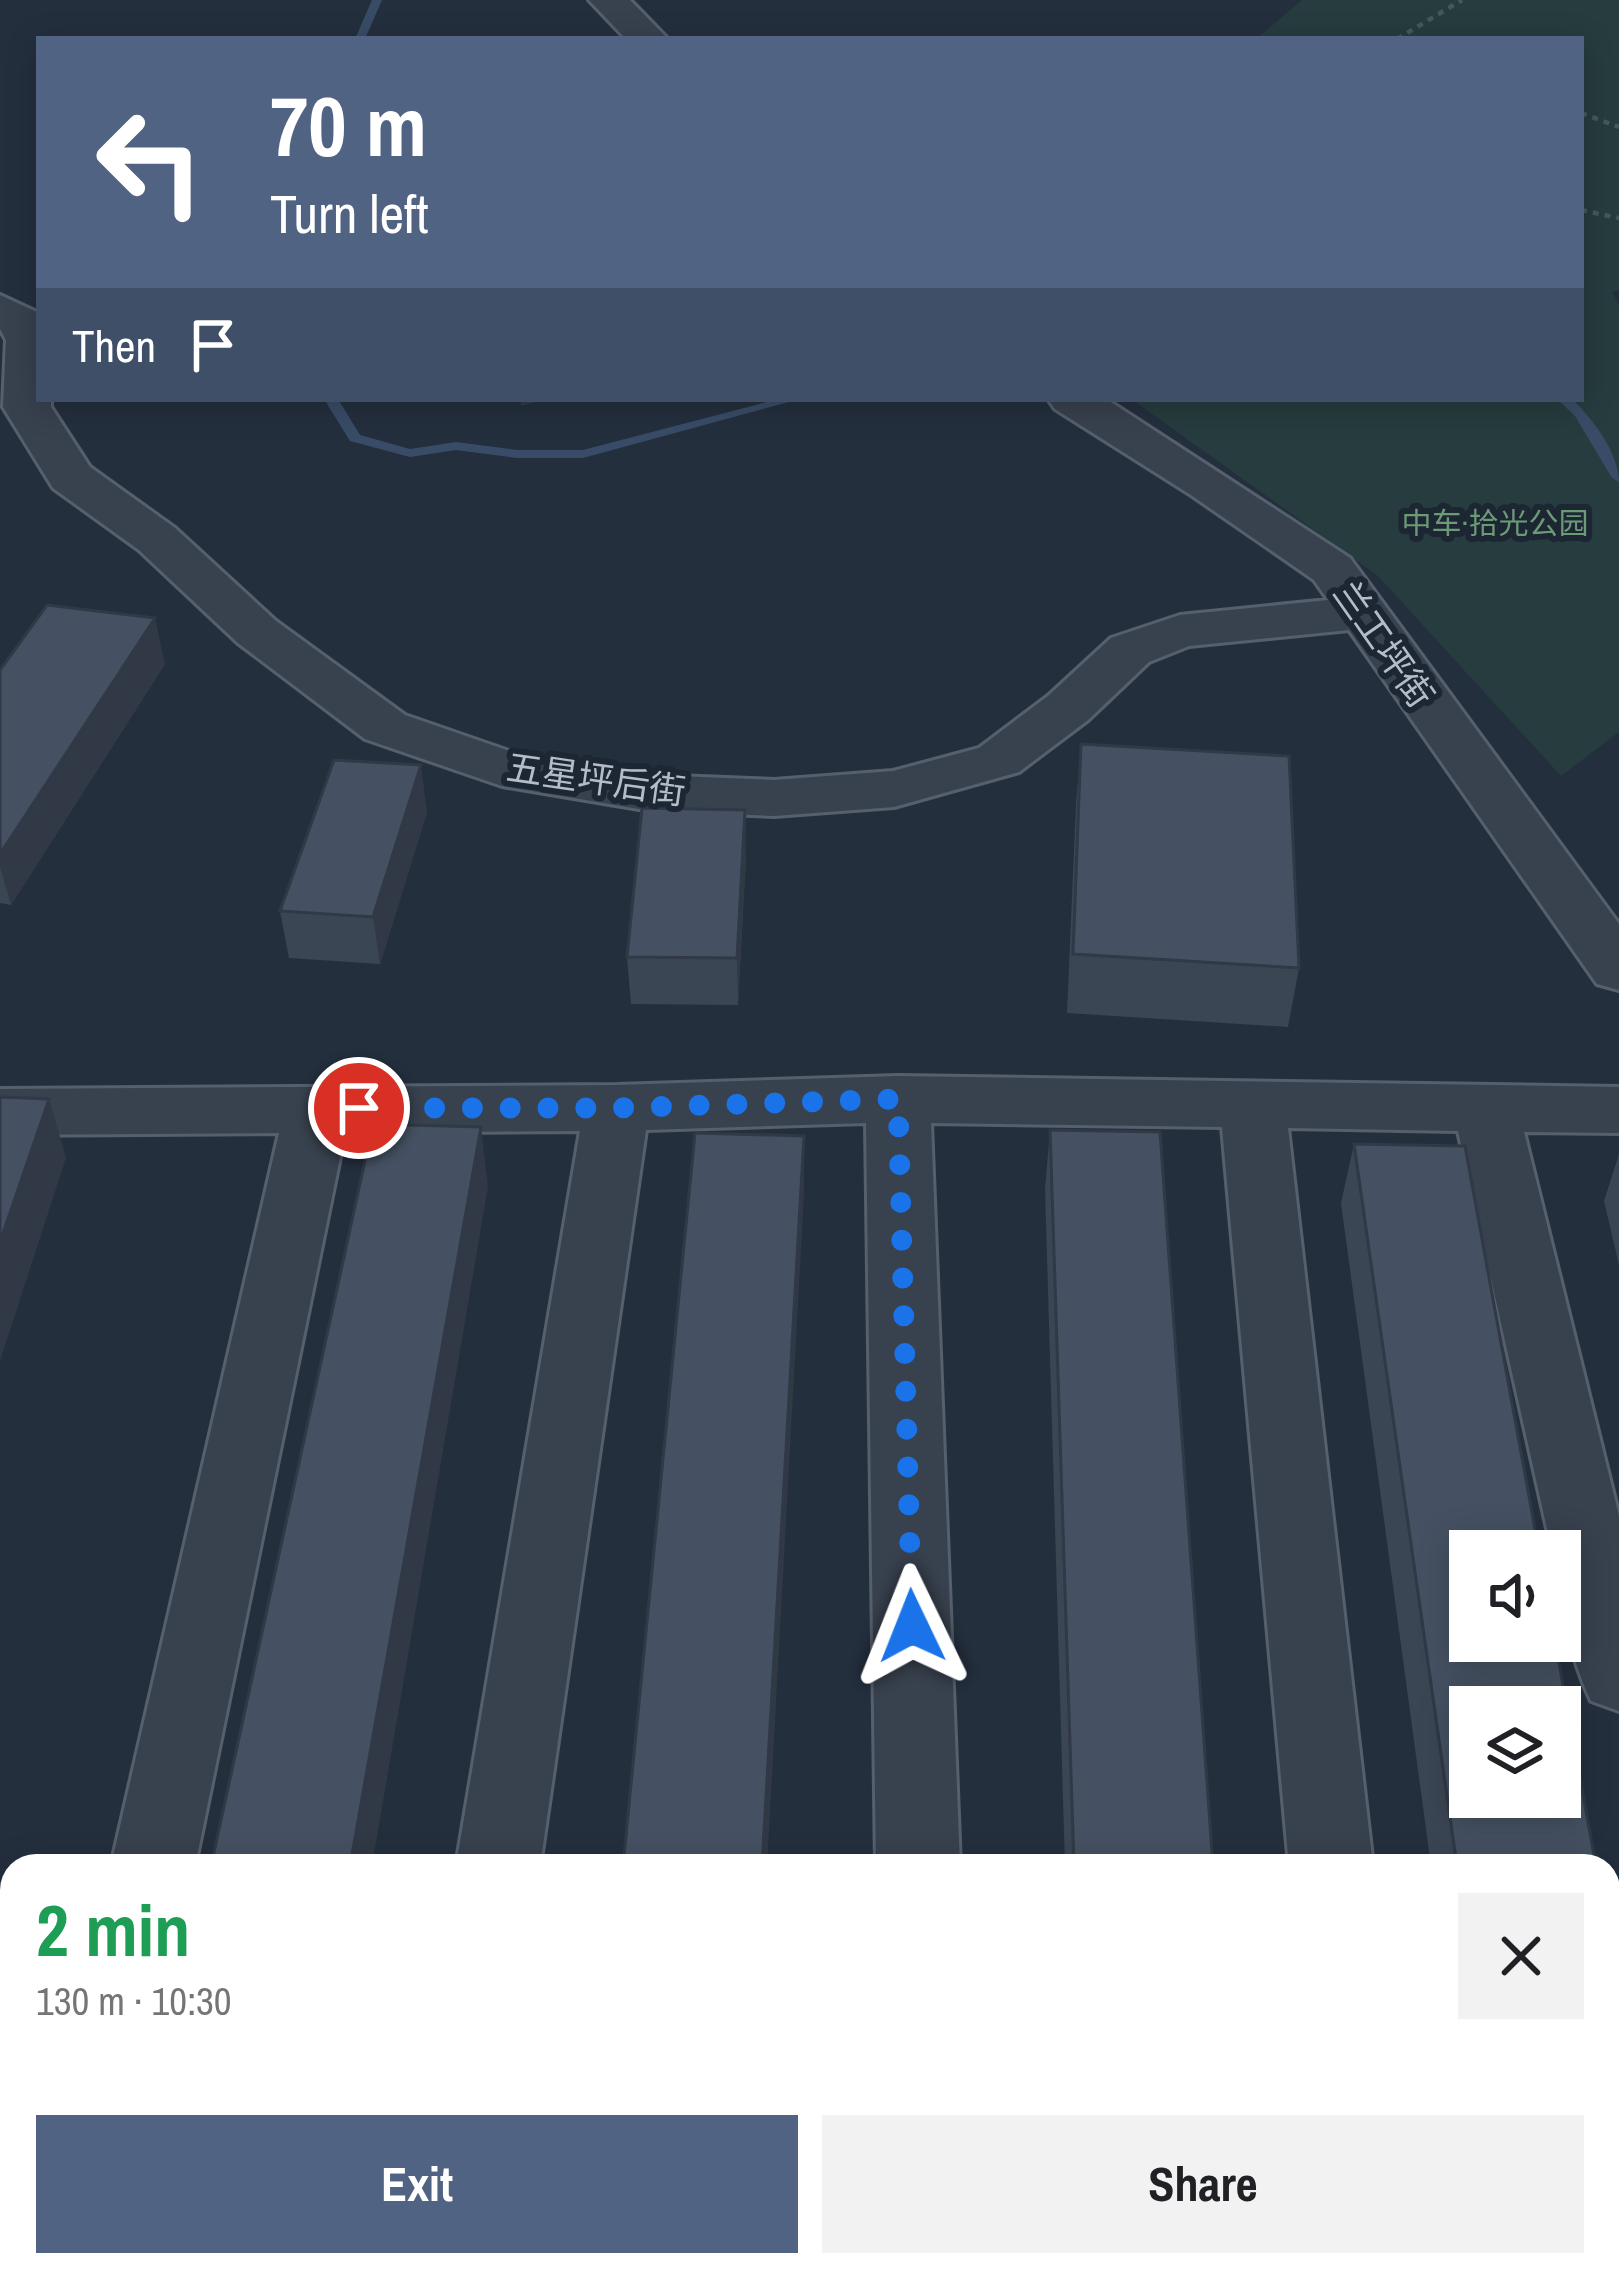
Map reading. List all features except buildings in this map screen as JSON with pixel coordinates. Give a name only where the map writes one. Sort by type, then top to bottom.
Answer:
[{"type":"street","points":[[608,0],[645,36]]},
{"type":"street","name":"五星坪后街","points":[[0,309],[23,323],[29,340],[27,407],[71,477],[157,539],[257,632],[385,727],[502,768],[651,793],[774,798],[894,789],[999,760],[1068,709],[1130,650],[1180,631],[1361,613]]},
{"type":"street","name":"兰工坪街","points":[[1077,402],[1209,484],[1331,569],[1619,968]]},
{"type":"street","points":[[898,1099],[918,1854]]},
{"type":"street","points":[[0,1112],[617,1108],[898,1099],[1619,1110]]},
{"type":"street","points":[[156,1854],[316,1108]]},
{"type":"street","points":[[500,1854],[617,1108]]},
{"type":"street","points":[[1253,1108],[1330,1854]]},
{"type":"street","points":[[1486,1108],[1619,1678]]},
{"type":"path","points":[[1402,36],[1462,0]]},
{"type":"path","points":[[1584,114],[1619,127]]},
{"type":"path","points":[[1584,211],[1619,218]]},
{"type":"green space","name":"中车·拾光公园","points":[[1302,0],[1619,0],[1619,290],[1612,292],[1619,306],[1619,732],[1561,776],[1378,576],[1135,402],[1584,402],[1584,36],[1260,36]]},
{"type":"waterway","points":[[361,36],[377,0]]},
{"type":"waterway","points":[[333,402],[355,438],[410,453],[456,446],[517,454],[583,454],[782,402]]},
{"type":"waterway","points":[[1567,402],[1580,414],[1619,478]]},
{"type":"route","points":[[359,1108],[617,1108],[898,1099],[912,1626]]}]
